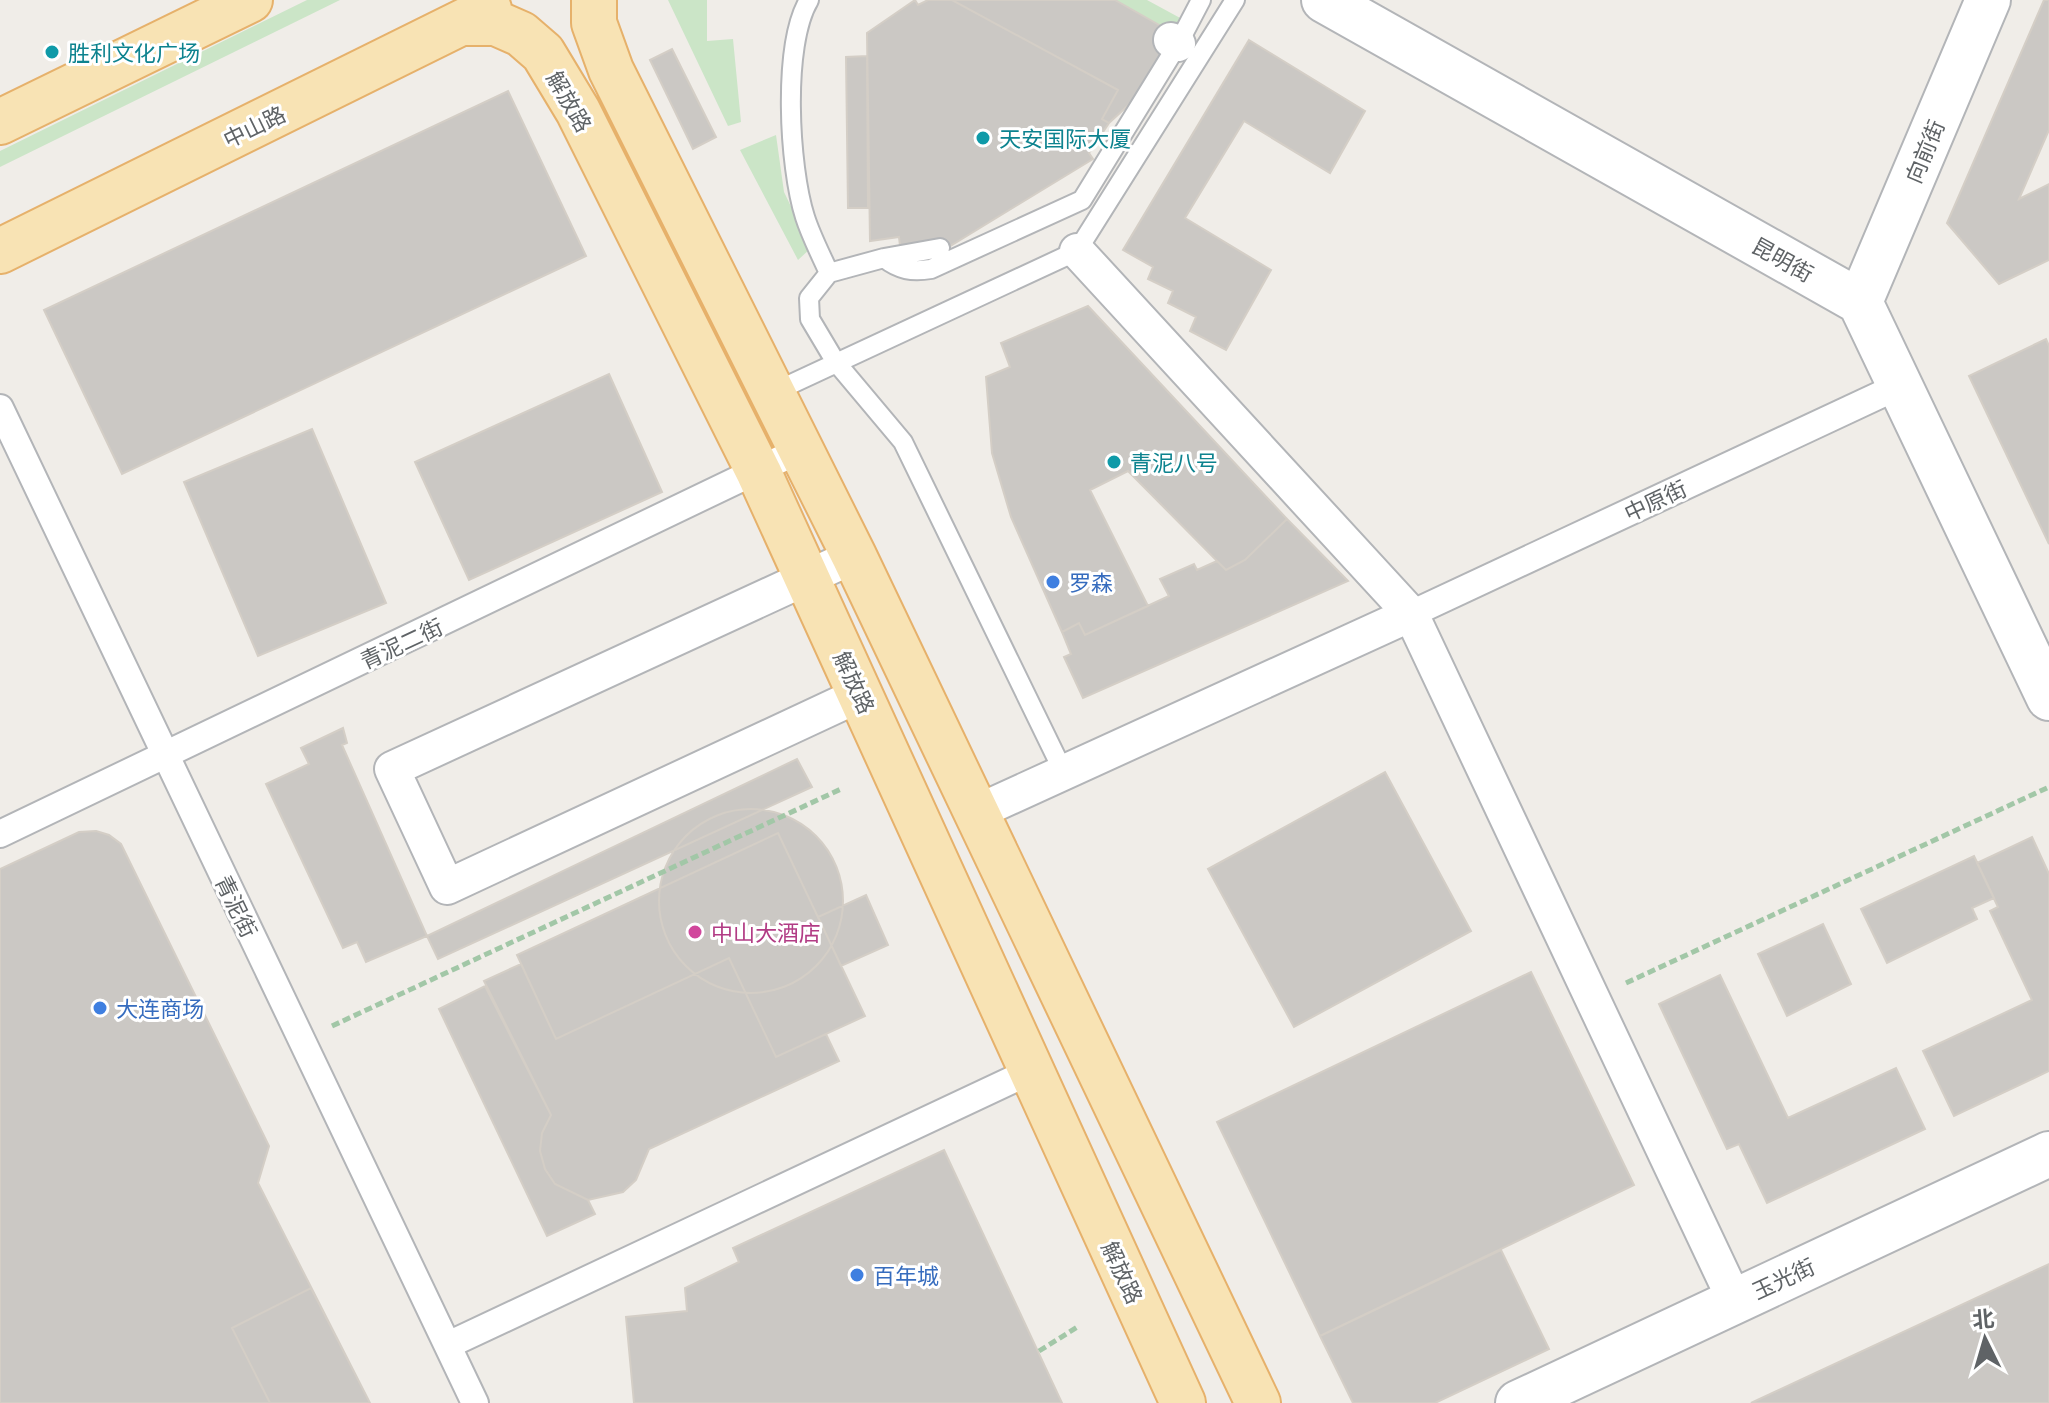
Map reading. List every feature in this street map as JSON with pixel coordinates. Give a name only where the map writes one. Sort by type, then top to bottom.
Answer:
[{"type":"main road","points":[[0,122],[250,0]]},
{"type":"main road","name":"中山路","points":[[0,251],[507,0]]},
{"type":"main road","points":[[594,0],[594,23],[611,70],[854,556],[1258,1403]]},
{"type":"main road","name":"解放路","points":[[463,23],[496,23],[521,34],[543,53],[578,111],[759,473],[1183,1403]]},
{"type":"street","name":"昆明街","points":[[1324,0],[1860,302]]},
{"type":"street","name":"向前街","points":[[1860,302],[1988,0]]},
{"type":"street","points":[[1077,251],[1411,614],[1735,1301]]},
{"type":"street","points":[[1860,302],[2049,698]]},
{"type":"street","name":"中原街","points":[[1411,614],[1899,386]]},
{"type":"street","name":"青泥街","points":[[0,408],[475,1403]]},
{"type":"street","name":"青泥二街","points":[[0,834],[759,473],[802,449]]},
{"type":"street","points":[[854,556],[392,769],[447,887],[861,694]]},
{"type":"street","points":[[975,813],[1411,614]]},
{"type":"street","points":[[448,1345],[1031,1071]]},
{"type":"street","name":"玉光街","points":[[1518,1403],[2049,1154]]},
{"type":"lane","points":[[809,0],[798,17],[792,57],[795,176],[805,217],[829,273]]},
{"type":"lane","points":[[884,258],[894,267],[913,272],[931,269],[1082,200],[1201,0]]},
{"type":"lane","points":[[774,392],[1077,251],[1235,0]]},
{"type":"lane","points":[[940,248],[884,258],[829,273],[809,298],[810,319],[835,361],[903,442],[1063,771]]},
{"type":"path","points":[[1593,998],[2049,787]]},
{"type":"path","points":[[302,1040],[841,789]]},
{"type":"path","points":[[1039,1351],[1079,1326]]},
{"type":"green space","points":[[307,0],[340,0],[0,167],[0,151]]},
{"type":"green space","points":[[668,0],[707,0],[707,41],[733,39],[741,122],[728,126]]},
{"type":"green space","points":[[1115,0],[1147,0],[1182,19],[1175,34]]},
{"type":"green space","points":[[776,135],[784,192],[811,248],[798,260],[740,150]]},
{"type":"building","name":"天安国际大厦","points":[[915,0],[918,5],[928,0],[952,0],[1118,90],[1102,119],[1109,123],[1089,153],[1093,159],[942,251],[938,243],[900,246],[899,237],[870,241],[867,33]]},
{"type":"building","points":[[952,0],[1115,0],[1175,34],[1135,99],[1109,123],[1102,119],[1118,90]]},
{"type":"building","points":[[2044,0],[2049,0],[2049,130],[2019,199],[2049,184],[2049,260],[1999,284],[1947,223]]},
{"type":"building","points":[[1249,40],[1365,111],[1330,173],[1244,121],[1185,218],[1271,270],[1226,350],[1190,331],[1196,317],[1168,303],[1173,291],[1148,279],[1153,267],[1123,250]]},
{"type":"building","points":[[672,49],[716,137],[693,149],[650,60]]},
{"type":"building","points":[[867,56],[868,208],[848,208],[846,57]]},
{"type":"building","points":[[508,91],[586,256],[122,474],[44,310]]},
{"type":"building","name":"青泥八号","points":[[1088,306],[1287,519],[1245,560],[1226,570],[1128,471],[1090,490],[1148,606],[1085,635],[1079,623],[1062,632],[1011,517],[992,453],[986,377],[1010,367],[1001,343]]},
{"type":"building","points":[[2046,339],[2049,346],[2049,544],[1969,376]]},
{"type":"building","points":[[609,374],[662,492],[469,580],[415,462]]},
{"type":"building","points":[[312,429],[386,603],[258,656],[184,482]]},
{"type":"building","points":[[1287,519],[1348,581],[1083,698],[1064,657],[1071,654],[1062,632],[1079,623],[1085,635],[1169,596],[1160,579],[1194,564],[1197,570],[1217,561],[1226,570],[1245,560]]},
{"type":"building","points":[[343,728],[347,743],[342,745],[427,936],[366,962],[357,942],[343,948],[266,784],[309,764],[301,748]]},
{"type":"building","points":[[797,759],[812,787],[438,959],[427,936]]},
{"type":"building","points":[[1385,772],[1471,931],[1294,1027],[1208,869]]},
{"type":"building","points":[[751,809],[786,816],[816,836],[836,866],[843,901],[836,936],[816,966],[786,986],[751,993],[716,986],[686,966],[666,936],[659,901],[666,866],[686,836],[716,816]]},
{"type":"building","name":"大连商场","points":[[96,831],[109,835],[121,844],[269,1146],[258,1183],[370,1403],[0,1403],[0,869],[79,832]]},
{"type":"building","name":"中山大酒店","points":[[778,833],[865,1016],[776,1057],[729,958],[556,1039],[517,955]]},
{"type":"building","points":[[2032,837],[2049,874],[2049,1071],[1954,1116],[1923,1051],[2032,1000],[1990,911],[1998,907],[1977,863]]},
{"type":"building","points":[[1974,856],[1994,898],[1972,908],[1977,919],[1887,963],[1861,909]]},
{"type":"building","points":[[866,895],[888,945],[841,966],[818,917]]},
{"type":"building","points":[[1823,924],[1851,984],[1787,1016],[1758,954]]},
{"type":"building","points":[[729,958],[776,1057],[826,1034],[839,1061],[649,1149],[636,1180],[623,1192],[588,1200],[555,1184],[545,1169],[540,1151],[542,1133],[551,1115],[484,981],[521,964],[556,1039]]},
{"type":"building","points":[[1531,972],[1634,1185],[1320,1336],[1217,1122]]},
{"type":"building","points":[[1720,975],[1788,1118],[1896,1068],[1925,1129],[1767,1203],[1739,1144],[1727,1149],[1659,1004]]},
{"type":"building","points":[[485,986],[551,1115],[542,1133],[540,1151],[545,1169],[555,1184],[588,1200],[595,1214],[547,1236],[439,1009]]},
{"type":"building","name":"百年城","points":[[944,1150],[1062,1403],[634,1403],[626,1317],[687,1311],[685,1288],[739,1262],[733,1248]]},
{"type":"building","points":[[1501,1250],[1549,1349],[1435,1403],[1353,1403],[1320,1336]]},
{"type":"building","points":[[2049,1264],[2049,1403],[1751,1403]]},
{"type":"building","points":[[311,1288],[370,1403],[270,1403],[232,1328]]},
{"type":"place","name":"胜利文化广场","points":[[52,52]]},
{"type":"place","name":"天安国际大厦","points":[[983,138]]},
{"type":"place","name":"青泥八号","points":[[1114,462]]},
{"type":"place","name":"罗森","points":[[1053,582]]},
{"type":"place","name":"中山大酒店","points":[[695,932]]},
{"type":"place","name":"大连商场","points":[[100,1008]]},
{"type":"place","name":"百年城","points":[[857,1275]]}]
